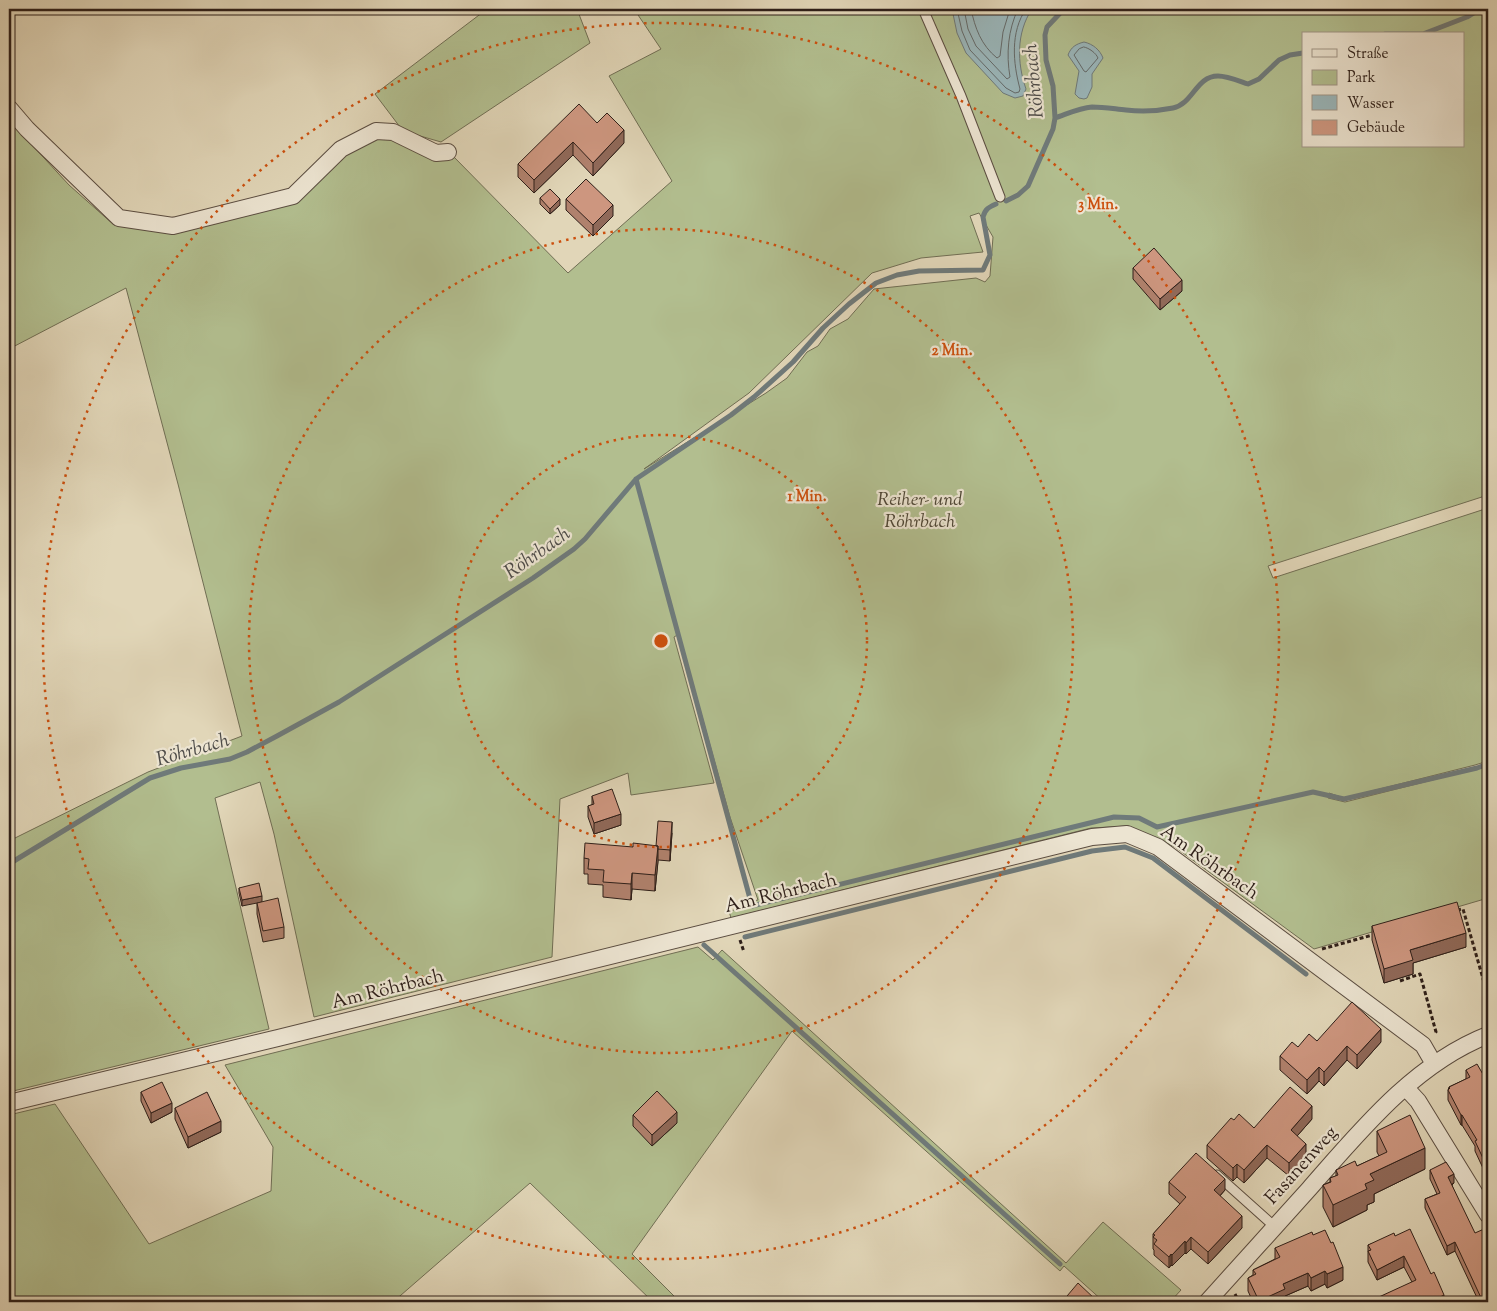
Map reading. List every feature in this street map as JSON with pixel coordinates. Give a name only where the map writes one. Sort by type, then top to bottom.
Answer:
[{"type":"street","points":[[9,108],[27,129],[119,218],[172,226],[293,196],[341,149],[376,131],[393,132],[436,153],[448,152]]},
{"type":"street","name":"Am Röhrbach","points":[[9,1103],[1092,838],[1127,834],[1158,847],[1423,1044],[1434,1064]]},
{"type":"street","points":[[1434,1064],[1472,1041],[1488,1035]]},
{"type":"street","name":"Fasanenweg","points":[[1207,1302],[1368,1123],[1434,1064]]},
{"type":"street","points":[[1406,1088],[1418,1100],[1488,1215]]},
{"type":"lane","points":[[923,9],[961,96],[1000,198]]},
{"type":"lane","points":[[1206,1166],[1275,1226]]},
{"type":"path","points":[[1454,911],[1463,909],[1488,996]]},
{"type":"path","points":[[1312,962],[1321,949],[1377,933]]},
{"type":"path","points":[[1400,980],[1420,974],[1436,1032],[1423,1044]]},
{"type":"green space","points":[[487,9],[577,9],[590,43],[441,142],[403,131],[375,94]]},
{"type":"green space","name":"Reiher- und Röhrbach","points":[[634,9],[1488,9],[1488,495],[1268,566],[1273,578],[1488,508],[1488,761],[1344,798],[1329,793],[1328,798],[1345,802],[1488,766],[1488,898],[1314,949],[1175,847],[1128,826],[1091,828],[731,918],[729,911],[749,907],[748,902],[758,900],[730,817],[679,634],[674,637],[714,783],[631,795],[628,773],[560,799],[552,957],[314,1017],[274,834],[260,782],[215,798],[269,1029],[9,1092],[9,841],[148,772],[242,736],[126,288],[9,349],[9,120],[69,185],[114,225],[172,232],[296,202],[343,154],[377,137],[393,137],[453,156],[568,273],[672,181],[609,76],[661,49]],"holes":[[[979,213],[993,237],[990,276],[985,282],[976,278],[874,289],[848,319],[830,329],[818,346],[807,352],[787,378],[644,469],[749,393],[872,273],[921,258],[983,252],[970,216]]]},
{"type":"green space","points":[[698,947],[713,960],[722,950],[1066,1263],[1103,1222],[1181,1290],[1170,1302],[1104,1302],[1064,1266],[1060,1271],[792,1031],[632,1254],[680,1302],[653,1302],[530,1183],[393,1302],[9,1302],[9,1115],[55,1104],[149,1244],[271,1191],[273,1147],[225,1065]]},
{"type":"water","points":[[952,9],[1032,9],[1023,28],[1021,38],[1020,59],[1026,89],[1023,96],[1015,98],[1003,93],[966,53],[957,33]]},
{"type":"water","points":[[1084,42],[1096,48],[1103,58],[1092,74],[1092,87],[1087,98],[1084,99],[1079,98],[1075,94],[1079,71],[1068,55],[1074,46]]},
{"type":"building","points":[[579,104],[597,123],[607,113],[624,130],[593,163],[573,142],[534,180],[518,164]]},
{"type":"building","points":[[586,179],[613,205],[593,225],[566,199]]},
{"type":"building","points":[[550,189],[560,199],[550,209],[540,198]]},
{"type":"building","points":[[1154,248],[1182,280],[1160,299],[1133,268]]},
{"type":"building","points":[[612,789],[621,814],[594,823],[588,806],[594,804],[592,796]]},
{"type":"building","points":[[658,821],[672,822],[670,850],[658,849],[658,846],[656,846]]},
{"type":"building","points":[[585,843],[633,847],[633,843],[658,846],[655,875],[632,873],[631,884],[603,882],[604,870],[588,869],[589,859],[584,858]]},
{"type":"building","points":[[259,883],[262,896],[242,900],[239,888]]},
{"type":"building","points":[[278,898],[284,927],[263,931],[257,903]]},
{"type":"building","points":[[1457,902],[1466,933],[1410,950],[1413,960],[1384,969],[1372,926]]},
{"type":"building","points":[[1352,1002],[1381,1029],[1357,1055],[1347,1046],[1324,1072],[1319,1067],[1307,1080],[1280,1056],[1292,1042],[1298,1047],[1309,1034],[1317,1041]]},
{"type":"building","points":[[1477,1064],[1488,1083],[1488,1169],[1475,1141],[1477,1140],[1448,1090],[1449,1087],[1470,1077],[1466,1070]]},
{"type":"building","points":[[162,1082],[172,1103],[151,1113],[141,1092]]},
{"type":"building","points":[[1290,1087],[1312,1106],[1291,1130],[1306,1144],[1289,1163],[1267,1145],[1244,1170],[1237,1164],[1233,1168],[1207,1145],[1231,1118],[1234,1120],[1239,1114],[1254,1128]]},
{"type":"building","points":[[657,1091],[677,1112],[652,1135],[633,1115]]},
{"type":"building","points":[[207,1092],[221,1121],[188,1137],[175,1108]]},
{"type":"building","points":[[1410,1115],[1425,1148],[1370,1174],[1374,1180],[1365,1184],[1367,1189],[1333,1205],[1323,1185],[1331,1182],[1330,1178],[1338,1175],[1336,1170],[1355,1161],[1357,1166],[1387,1152],[1377,1131]]},
{"type":"building","points":[[1196,1153],[1225,1179],[1214,1190],[1242,1216],[1208,1252],[1191,1237],[1169,1257],[1154,1244],[1157,1240],[1153,1237],[1155,1235],[1153,1234],[1186,1197],[1169,1182]]},
{"type":"building","points":[[1446,1162],[1454,1174],[1448,1177],[1475,1233],[1484,1229],[1488,1236],[1488,1302],[1483,1302],[1455,1242],[1447,1246],[1425,1199],[1440,1193],[1430,1170]]},
{"type":"building","points":[[1410,1229],[1431,1274],[1434,1272],[1444,1295],[1430,1302],[1368,1302],[1416,1280],[1404,1256],[1377,1270],[1368,1251],[1371,1250],[1368,1245],[1394,1233],[1395,1236]]},
{"type":"building","points":[[1325,1230],[1331,1243],[1333,1242],[1343,1267],[1327,1274],[1325,1271],[1311,1278],[1308,1273],[1283,1284],[1285,1289],[1259,1301],[1248,1278],[1256,1274],[1253,1270],[1280,1257],[1275,1248],[1312,1232],[1313,1235]]},
{"type":"building","points":[[1078,1283],[1096,1300],[1094,1302],[1062,1302]]},
{"type":"waterway","name":"Röhrbach","points":[[1006,201],[1018,195],[1028,186],[1053,129],[1055,118],[1053,86],[1046,60],[1045,35],[1047,27],[1064,9]]},
{"type":"waterway","points":[[1428,32],[1467,17],[1480,9]]},
{"type":"waterway","points":[[1055,118],[1092,107],[1132,111],[1173,108],[1185,101],[1204,80],[1211,77],[1225,77],[1248,84],[1259,79],[1279,60],[1290,55],[1302,53]]},
{"type":"waterway","name":"Röhrbach","points":[[9,864],[150,778],[181,768],[230,759],[277,736],[339,702],[533,578],[585,539],[636,479],[731,415],[754,397],[793,362],[823,328],[876,283],[897,275],[919,271],[983,270],[990,255],[983,217],[985,212],[996,204]]},
{"type":"waterway","points":[[636,479],[752,906],[1114,817],[1139,818],[1157,827],[1313,792],[1344,799],[1488,764]]},
{"type":"waterway","points":[[745,937],[1092,851],[1125,847],[1153,858],[1306,974]]},
{"type":"waterway","points":[[704,945],[1060,1264]]}]
